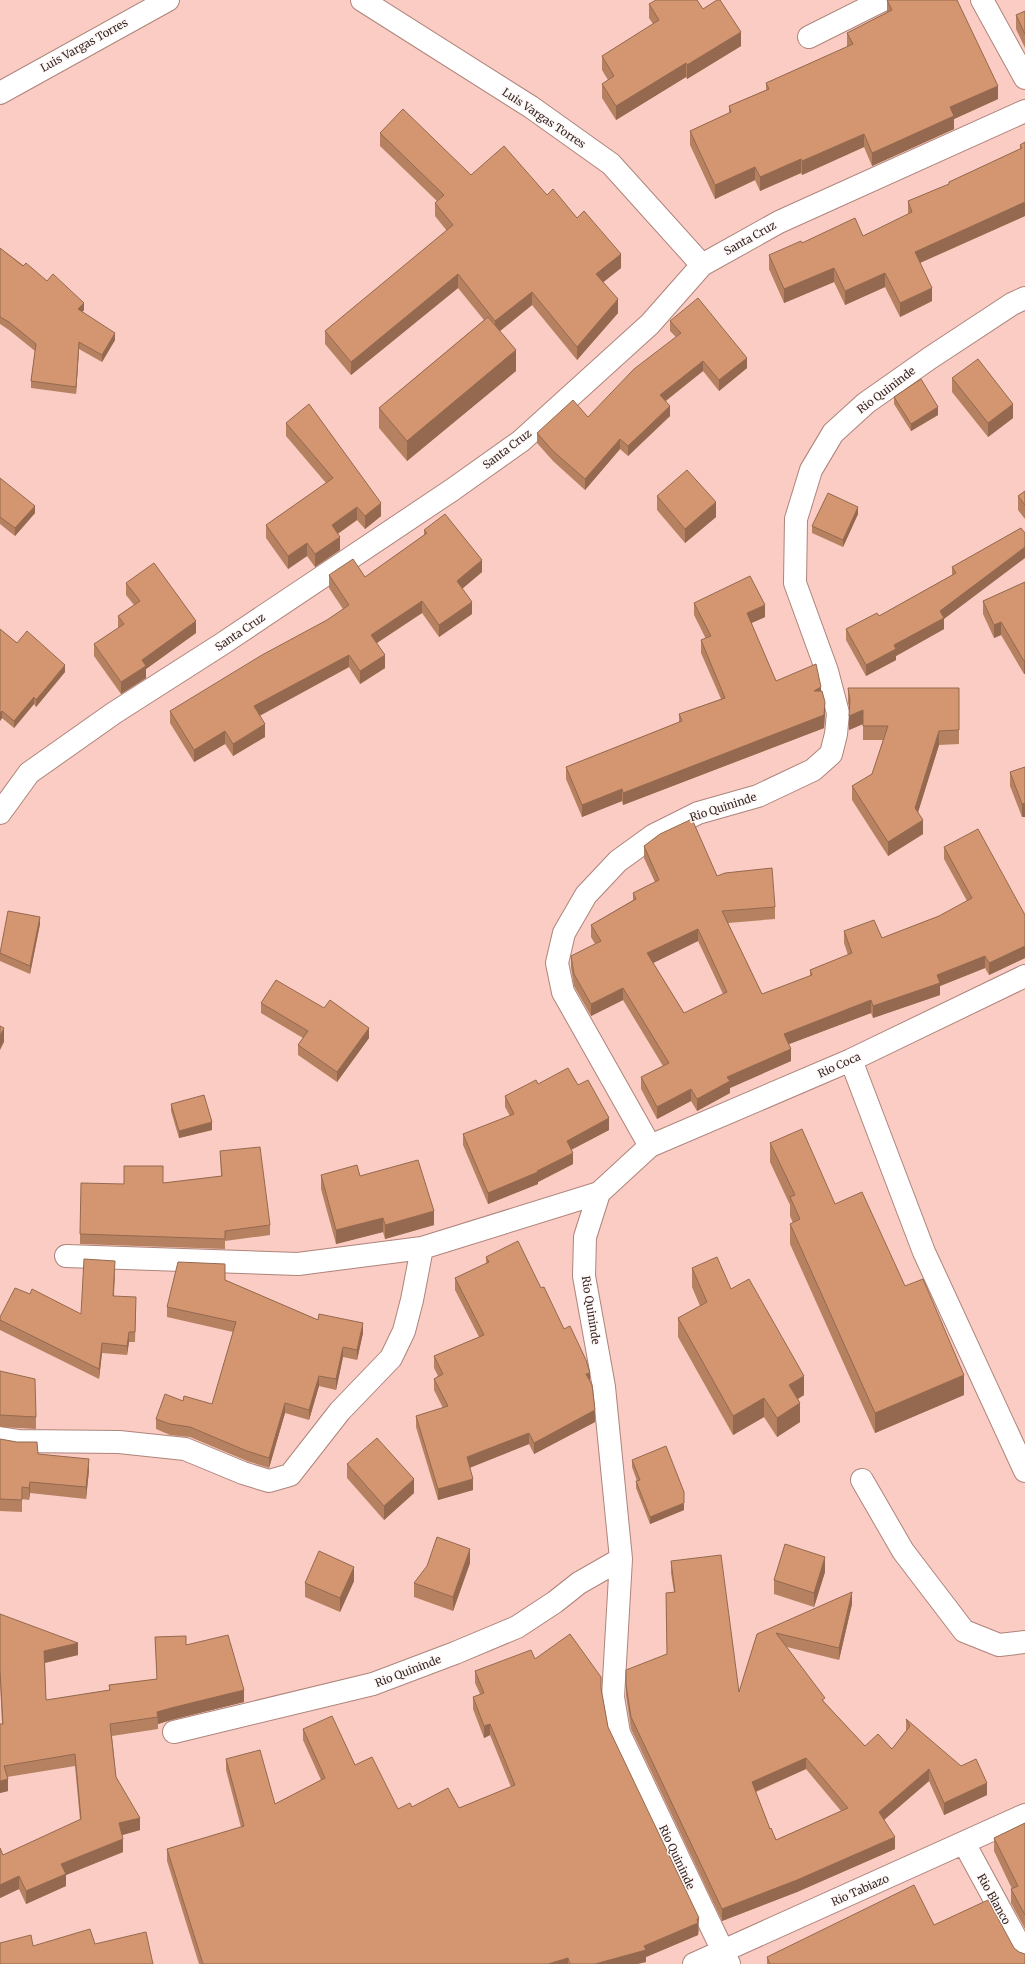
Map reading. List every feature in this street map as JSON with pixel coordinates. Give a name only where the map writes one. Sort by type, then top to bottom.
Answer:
[{"type":"street","name":"Luis Vargas Torres","points":[[0,93],[168,0]]},
{"type":"street","name":"Luis Vargas Torres","points":[[362,0],[531,107],[611,164],[702,265]]},
{"type":"street","points":[[809,37],[883,0]]},
{"type":"street","points":[[982,0],[1025,78]]},
{"type":"street","name":"Santa Cruz","points":[[0,813],[28,773],[114,713],[452,490],[520,441],[650,324],[702,265],[779,222],[1025,111]]},
{"type":"street","name":"Rio Quininde","points":[[726,1958],[619,1733],[612,1698],[621,1559],[604,1387],[584,1276],[585,1237],[599,1193],[650,1146],[563,992],[557,963],[564,933],[586,895],[618,861],[654,835],[698,813],[758,796],[813,770],[831,754],[836,734],[838,713],[827,672],[795,583],[796,519],[811,470],[833,434],[866,403],[930,358],[1012,304],[1025,298]]},
{"type":"street","name":"Rio Coca","points":[[650,1146],[851,1060],[1025,976]]},
{"type":"street","points":[[851,1060],[924,1252],[1025,1471]]},
{"type":"street","points":[[66,1256],[298,1264],[422,1248],[599,1193]]},
{"type":"street","points":[[0,1438],[19,1440],[119,1442],[185,1450],[243,1473],[269,1481],[290,1475],[340,1411],[392,1358],[404,1331],[412,1300],[422,1248]]},
{"type":"street","points":[[862,1480],[903,1551],[964,1631],[999,1645],[1025,1642]]},
{"type":"street","name":"Rio Quininde","points":[[174,1732],[373,1684],[455,1653],[517,1627],[555,1602],[579,1583],[621,1559]]},
{"type":"street","name":"Rio Tabiazo","points":[[694,1964],[726,1958],[1025,1815]]},
{"type":"street","name":"Rio Blanco","points":[[964,1844],[1025,1955]]},
{"type":"building","points":[[656,0],[697,0],[703,9],[717,0],[720,0],[741,32],[687,65],[686,63],[616,106],[602,84],[614,76],[602,56],[659,20],[649,4]]},
{"type":"building","points":[[887,0],[957,0],[998,86],[950,107],[954,116],[872,153],[864,134],[802,161],[801,159],[760,177],[755,167],[715,185],[690,131],[731,112],[729,106],[769,89],[766,83],[853,44],[847,33],[892,10]]},
{"type":"building","points":[[1025,11],[1025,34],[1016,15]]},
{"type":"building","points":[[403,109],[471,175],[504,146],[547,195],[553,189],[577,218],[584,211],[621,254],[596,274],[618,299],[577,347],[532,292],[495,321],[458,274],[351,362],[325,331],[453,225],[435,203],[444,195],[380,133]]},
{"type":"building","points":[[1025,142],[1025,202],[915,252],[932,288],[900,303],[885,273],[845,291],[834,268],[784,289],[769,255],[801,241],[802,243],[855,218],[863,236],[912,212],[908,201],[949,184],[949,182],[1022,148],[1020,145]]},
{"type":"building","points":[[0,248],[23,266],[26,263],[47,281],[53,274],[84,303],[78,309],[115,333],[102,355],[79,342],[76,387],[31,381],[36,344],[9,322],[0,317]]},
{"type":"building","points":[[698,298],[747,358],[719,380],[703,361],[660,395],[670,406],[628,446],[620,439],[585,479],[553,451],[537,433],[573,400],[588,417],[634,369],[681,333],[670,321]]},
{"type":"building","points":[[488,317],[516,350],[407,441],[379,408]]},
{"type":"building","points":[[978,359],[1013,404],[988,423],[952,378]]},
{"type":"building","points":[[921,379],[938,407],[911,424],[894,397]]},
{"type":"building","points":[[309,404],[381,503],[365,516],[357,507],[332,525],[340,537],[315,554],[307,543],[288,556],[266,525],[333,478],[286,423]]},
{"type":"building","points":[[687,470],[716,502],[685,529],[657,496]]},
{"type":"building","points":[[0,478],[35,506],[15,528],[0,517]]},
{"type":"building","points":[[1025,491],[1025,505],[1018,496]]},
{"type":"building","points":[[828,493],[858,507],[843,540],[812,526]]},
{"type":"building","points":[[445,514],[482,560],[457,581],[472,602],[439,625],[422,601],[371,635],[385,655],[360,671],[349,655],[254,706],[265,724],[233,744],[225,731],[194,750],[170,711],[262,655],[327,620],[349,605],[329,575],[353,559],[365,577],[427,533],[424,530]]},
{"type":"building","points":[[1021,528],[1025,533],[1025,547],[940,611],[944,618],[894,645],[896,649],[866,665],[846,629],[877,613],[879,616],[956,573],[952,567]]},
{"type":"building","points":[[154,563],[196,621],[142,660],[146,666],[121,682],[94,644],[124,624],[118,616],[140,601],[126,583]]},
{"type":"building","points":[[750,576],[765,605],[747,613],[776,681],[816,664],[821,687],[814,691],[822,691],[825,702],[824,715],[623,793],[622,789],[582,805],[566,767],[682,721],[679,714],[725,698],[701,640],[711,636],[694,603]]},
{"type":"building","points":[[1025,582],[1024,661],[1001,622],[994,625],[983,601]]},
{"type":"building","points":[[0,629],[17,643],[27,631],[65,665],[36,700],[34,697],[14,721],[2,711],[0,713]]},
{"type":"building","points":[[848,688],[959,688],[959,730],[939,731],[915,808],[923,820],[888,842],[852,786],[872,774],[888,726],[863,726],[863,710],[849,716],[850,700]]},
{"type":"building","points":[[1025,767],[1025,803],[1022,804],[1010,772]]},
{"type":"building","points":[[692,819],[717,876],[725,873],[772,868],[775,907],[722,911],[762,994],[812,975],[810,970],[852,953],[844,931],[874,920],[882,938],[939,916],[972,898],[944,847],[978,829],[1025,915],[1025,946],[989,963],[985,956],[937,975],[940,983],[873,1006],[871,1000],[784,1034],[791,1049],[727,1077],[730,1081],[697,1099],[691,1089],[657,1107],[641,1077],[669,1063],[623,988],[591,1004],[574,974],[571,956],[601,941],[591,925],[636,899],[633,893],[659,880],[644,846],[660,834]],"holes":[[[698,929],[727,992],[684,1013],[647,953]]]},
{"type":"building","points":[[8,911],[40,917],[30,966],[0,953]]},
{"type":"building","points":[[276,980],[324,1008],[330,1000],[369,1028],[337,1072],[298,1045],[308,1031],[261,1003]]},
{"type":"building","points":[[0,1026],[4,1028],[0,1036]]},
{"type":"building","points":[[568,1068],[578,1085],[588,1080],[609,1118],[567,1141],[573,1153],[537,1171],[538,1172],[488,1193],[463,1134],[514,1114],[505,1096],[536,1080],[538,1084]]},
{"type":"building","points":[[204,1095],[212,1122],[179,1131],[171,1104]]},
{"type":"building","points":[[802,1129],[835,1204],[862,1192],[905,1286],[923,1279],[964,1375],[875,1413],[790,1224],[800,1219],[790,1197],[795,1195],[770,1143]]},
{"type":"building","points":[[260,1147],[270,1225],[225,1231],[225,1239],[80,1234],[81,1183],[124,1184],[124,1166],[163,1166],[163,1183],[222,1176],[220,1151]]},
{"type":"building","points":[[418,1160],[434,1211],[385,1225],[383,1218],[336,1230],[321,1175],[357,1165],[360,1176]]},
{"type":"building","points":[[518,1241],[541,1288],[544,1287],[564,1329],[570,1326],[586,1360],[590,1373],[586,1374],[592,1385],[595,1410],[534,1443],[529,1433],[467,1457],[473,1479],[438,1489],[416,1416],[448,1406],[434,1379],[443,1374],[434,1356],[484,1335],[455,1278],[489,1262],[486,1257]]},
{"type":"building","points":[[717,1257],[731,1289],[749,1279],[804,1376],[789,1385],[800,1403],[777,1418],[764,1398],[733,1416],[678,1318],[707,1302],[692,1268]]},
{"type":"building","points":[[84,1259],[115,1261],[113,1296],[136,1297],[135,1332],[129,1332],[127,1346],[102,1343],[99,1369],[0,1320],[0,1317],[15,1288],[30,1294],[32,1289],[81,1314]]},
{"type":"building","points":[[178,1262],[225,1264],[225,1280],[318,1320],[319,1314],[363,1323],[357,1350],[343,1347],[336,1379],[319,1376],[309,1410],[285,1403],[269,1458],[247,1451],[190,1427],[170,1424],[156,1419],[165,1394],[183,1401],[184,1396],[212,1404],[236,1322],[167,1307]]},
{"type":"building","points":[[0,1371],[35,1379],[36,1417],[0,1415]]},
{"type":"building","points":[[377,1438],[414,1479],[384,1506],[347,1464]]},
{"type":"building","points":[[0,1439],[17,1442],[37,1442],[38,1454],[89,1459],[86,1487],[30,1482],[29,1488],[22,1487],[22,1500],[0,1499]]},
{"type":"building","points":[[666,1446],[684,1492],[684,1503],[650,1517],[636,1481],[640,1480],[632,1460]]},
{"type":"building","points":[[437,1537],[470,1549],[453,1597],[414,1583],[427,1566]]},
{"type":"building","points":[[785,1544],[825,1557],[814,1593],[774,1580]]},
{"type":"building","points":[[319,1551],[354,1567],[340,1598],[305,1583]]},
{"type":"building","points":[[721,1555],[739,1692],[757,1634],[852,1592],[839,1648],[776,1633],[825,1698],[822,1700],[865,1746],[878,1734],[892,1749],[910,1726],[906,1719],[961,1766],[976,1759],[987,1783],[944,1803],[929,1769],[879,1812],[895,1837],[797,1880],[722,1909],[631,1717],[626,1685],[626,1670],[667,1654],[666,1593],[675,1592],[671,1561]],"holes":[[[806,1758],[848,1808],[776,1840],[771,1828],[770,1829],[752,1782]]]},
{"type":"building","points":[[0,1614],[78,1643],[44,1651],[46,1700],[110,1690],[109,1685],[157,1679],[155,1637],[186,1636],[186,1645],[228,1635],[244,1690],[157,1712],[158,1717],[110,1724],[116,1777],[140,1818],[119,1823],[123,1839],[61,1864],[66,1874],[26,1891],[19,1876],[0,1885],[0,1848],[3,1855],[81,1819],[75,1754],[4,1766],[8,1779],[0,1781],[0,1724],[3,1724],[0,1670]]},
{"type":"building","points":[[570,1634],[601,1677],[601,1688],[608,1727],[699,1918],[697,1919],[698,1923],[644,1946],[646,1950],[595,1964],[570,1964],[568,1958],[548,1964],[203,1964],[167,1849],[244,1826],[226,1759],[260,1750],[275,1804],[325,1778],[303,1729],[332,1716],[355,1765],[372,1757],[398,1809],[410,1803],[412,1807],[448,1788],[459,1808],[515,1785],[490,1724],[484,1726],[473,1697],[484,1693],[475,1671],[531,1650],[535,1659]]},
{"type":"building","points":[[1025,1823],[1025,1915],[1011,1889],[1018,1886],[994,1838]]},
{"type":"building","points":[[914,1885],[934,1925],[988,1900],[1014,1948],[1025,1954],[1025,1964],[770,1964],[767,1957]]},
{"type":"building","points":[[90,1929],[95,1944],[146,1932],[153,1964],[0,1964],[0,1943],[31,1935],[33,1946]]}]
